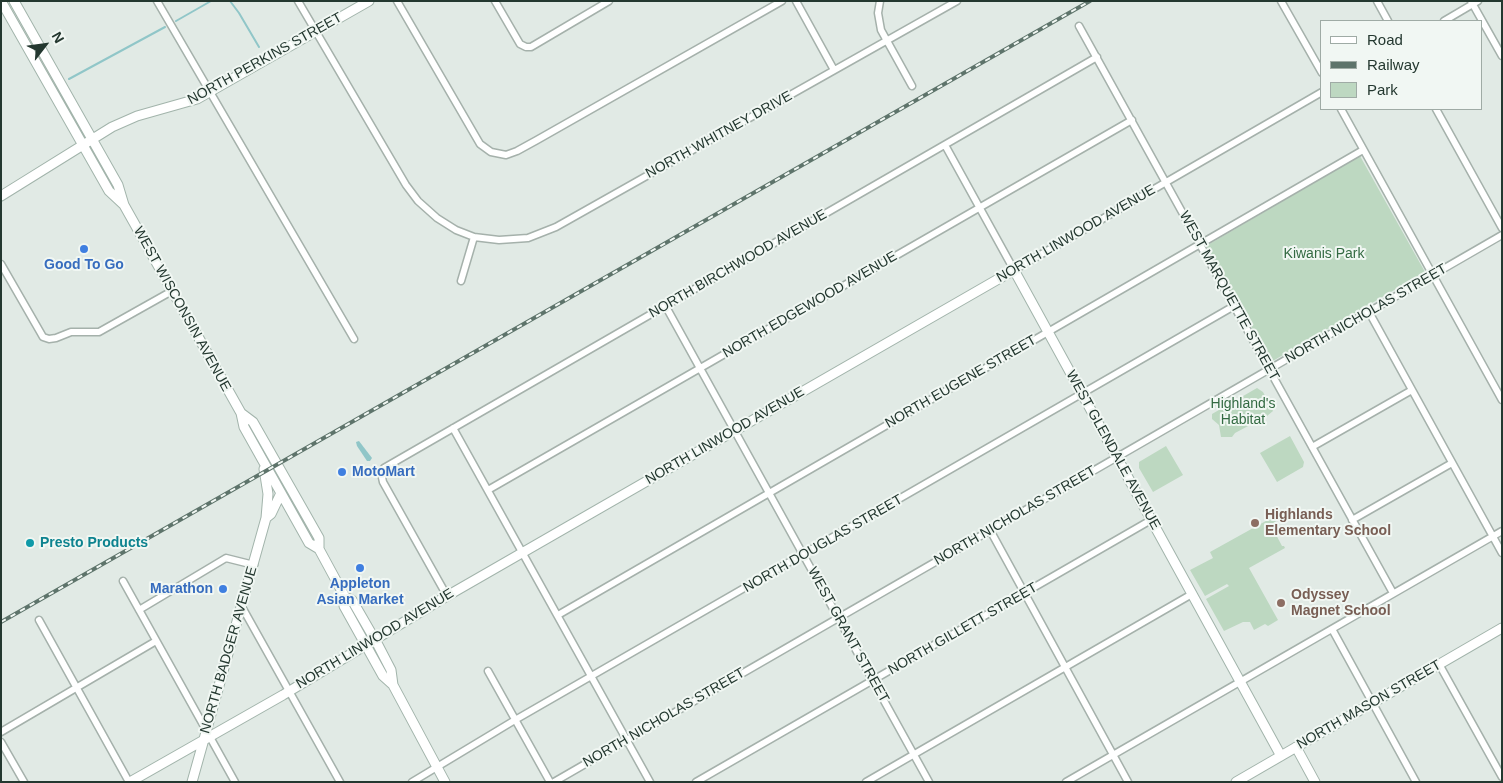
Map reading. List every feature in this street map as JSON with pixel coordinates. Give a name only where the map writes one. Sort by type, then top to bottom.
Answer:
[{"type":"main road","name":"NORTH PERKINS STREET","points":[[1,196],[92,139],[132,118],[190,102],[210,93],[369,1]]},
{"type":"main road","name":"WEST WISCONSIN AVENUE","points":[[15,2],[118,185],[124,205],[241,413],[244,427],[309,543],[319,550],[345,597],[344,606],[382,676],[393,685]]},
{"type":"main road","name":"WEST WISCONSIN AVENUE","points":[[3,6],[109,191],[124,205]]},
{"type":"main road","name":"WEST GLENDALE AVENUE","points":[[1014,270],[1281,756]]},
{"type":"main road","name":"NORTH LINWOOD AVENUE","points":[[130,782],[206,735],[290,691],[374,638],[1014,270]]},
{"type":"main road","name":"WEST WISCONSIN AVENUE","points":[[241,413],[253,422],[319,538],[319,550]]},
{"type":"main road","points":[[262,459],[267,486],[267,498]]},
{"type":"main road","name":"NORTH BADGER AVENUE","points":[[192,782],[254,565],[266,518],[267,498],[289,486]]},
{"type":"main road","name":"NORTH BADGER AVENUE","points":[[266,518],[281,492]]},
{"type":"main road","points":[[293,514],[301,520],[306,528],[312,526]]},
{"type":"main road","name":"WEST WISCONSIN AVENUE","points":[[345,597],[352,600],[374,638],[391,670],[393,685],[445,782]]},
{"type":"main road","name":"NORTH MASON STREET","points":[[1236,782],[1502,628]]},
{"type":"main road","points":[[1296,747],[1315,782]]},
{"type":"street","points":[[156,1],[354,339]]},
{"type":"street","name":"NORTH WHITNEY DRIVE","points":[[298,1],[415,198],[426,210],[446,225],[474,237],[490,240],[528,238],[547,232],[957,1]]},
{"type":"street","points":[[397,1],[480,144],[492,152],[506,155],[517,151],[782,1]]},
{"type":"street","points":[[495,1],[520,44],[526,47],[535,46],[595,5],[609,1]]},
{"type":"street","points":[[796,1],[834,70]]},
{"type":"street","points":[[880,1],[878,7],[879,24],[912,86]]},
{"type":"street","points":[[1281,1],[1320,70]]},
{"type":"street","points":[[1377,1],[1387,20]]},
{"type":"street","points":[[3,6],[15,2]]},
{"type":"street","points":[[1446,20],[1474,2],[1502,56]]},
{"type":"street","name":"WEST MARQUETTE STREET","points":[[1079,26],[1392,593]]},
{"type":"street","name":"NORTH BIRCHWOOD AVENUE","points":[[447,596],[383,482],[381,473],[384,468],[1097,57]]},
{"type":"street","name":"NORTH LINWOOD AVENUE","points":[[1014,270],[1320,93]]},
{"type":"street","points":[[1342,110],[1502,400]]},
{"type":"street","points":[[1437,110],[1502,228]]},
{"type":"street","name":"NORTH EDGEWOOD AVENUE","points":[[488,490],[1132,120]]},
{"type":"street","name":"WEST GLENDALE AVENUE","points":[[945,144],[1014,270]]},
{"type":"street","name":"NORTH EUGENE STREET","points":[[558,615],[1363,150]]},
{"type":"street","name":"NORTH NICHOLAS STREET","points":[[554,782],[1502,235]]},
{"type":"street","points":[[461,281],[474,237]]},
{"type":"street","points":[[1,264],[39,330],[44,337],[49,339],[71,332],[99,332],[172,291]]},
{"type":"street","name":"WEST GRANT STREET","points":[[665,306],[929,782]]},
{"type":"street","name":"NORTH DOUGLAS STREET","points":[[412,782],[515,720],[1234,306]]},
{"type":"street","points":[[1369,312],[1502,553]]},
{"type":"street","points":[[1312,447],[1412,390]]},
{"type":"street","points":[[454,428],[650,782]]},
{"type":"street","points":[[1352,520],[1452,463]]},
{"type":"street","name":"NORTH GILLETT STREET","points":[[696,782],[1151,520]]},
{"type":"street","points":[[990,530],[1128,782]]},
{"type":"street","points":[[1066,782],[1502,531]]},
{"type":"street","points":[[139,610],[226,558],[254,565]]},
{"type":"street","points":[[123,581],[206,735],[235,782]]},
{"type":"street","points":[[866,782],[1192,594]]},
{"type":"street","points":[[242,607],[340,782]]},
{"type":"street","points":[[39,620],[130,782]]},
{"type":"street","points":[[1332,628],[1416,782]]},
{"type":"street","points":[[1,732],[156,640]]},
{"type":"street","points":[[1440,664],[1502,778]]},
{"type":"street","points":[[488,671],[550,782]]},
{"type":"street","points":[[1,742],[24,782]]},
{"type":"green space","name":"Kiwanis Park","points":[[1360,156],[1425,272],[1271,362],[1206,246]]},
{"type":"green space","name":"Highland's Habitat","points":[[1257,388],[1263,392],[1273,411],[1235,433],[1232,437],[1221,437],[1219,425],[1212,419],[1212,414]]},
{"type":"green space","points":[[1290,436],[1304,462],[1303,467],[1277,482],[1260,453]]},
{"type":"green space","points":[[1166,446],[1183,475],[1153,492],[1139,468],[1139,462]]},
{"type":"green space","points":[[1273,517],[1278,526],[1273,529],[1285,548],[1249,568],[1278,620],[1268,626],[1265,624],[1254,630],[1250,622],[1243,622],[1224,631],[1206,599],[1229,586],[1227,584],[1205,596],[1190,570],[1213,558],[1210,552]]},
{"type":"water","points":[[359,441],[372,458],[370,461],[367,461],[357,446],[356,442]]},
{"type":"waterway","points":[[176,21],[211,1]]},
{"type":"waterway","points":[[230,1],[259,47]]},
{"type":"waterway","points":[[69,79],[165,27]]},
{"type":"railway","points":[[1,622],[1090,1]]},
{"type":"place","name":"Good To Go","points":[[84,249]]},
{"type":"place","name":"MotoMart","points":[[342,472]]},
{"type":"place","name":"Highlands Elementary School","points":[[1255,523]]},
{"type":"place","name":"Presto Products","points":[[30,543]]},
{"type":"place","name":"Appleton Asian Market","points":[[360,568]]},
{"type":"place","name":"Marathon","points":[[223,589]]},
{"type":"place","name":"Odyssey Magnet School","points":[[1281,603]]}]
